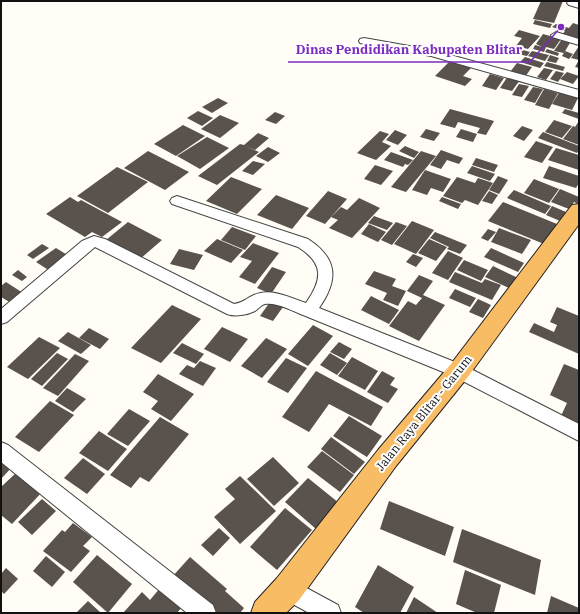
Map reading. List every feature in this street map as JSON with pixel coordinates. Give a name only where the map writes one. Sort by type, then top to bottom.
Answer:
[{"type":"highway","name":"Jalan Raya Blitar - Garum","points":[[266,613],[288,589],[387,458],[459,372],[579,210]]},
{"type":"street","points":[[556,35],[579,42]]},
{"type":"street","points":[[364,41],[432,53],[579,94]]},
{"type":"street","points":[[177,202],[303,243],[310,247],[321,259],[325,270],[325,286],[309,311]]},
{"type":"street","points":[[1,318],[87,245],[94,241],[233,310],[249,307],[259,299],[268,298],[283,301],[309,311],[459,372],[579,433]]},
{"type":"street","points":[[1,451],[205,613]]},
{"type":"street","points":[[288,589],[330,613]]},
{"type":"building","points":[[541,1],[563,1],[554,23],[533,19]]},
{"type":"building","points":[[535,20],[552,24],[550,28],[533,24]]},
{"type":"building","points":[[573,23],[579,25],[579,40],[562,35],[565,31],[552,27],[556,24],[569,28]]},
{"type":"building","points":[[519,30],[540,36],[528,49],[516,46],[522,38],[514,36]]},
{"type":"building","points":[[543,34],[561,39],[554,49],[546,47],[544,52],[533,49],[535,45],[542,47],[536,44]]},
{"type":"building","points":[[562,39],[571,41],[564,53],[554,51]]},
{"type":"building","points":[[579,46],[579,60],[571,58]]},
{"type":"building","points":[[516,48],[530,52],[527,56],[513,53]]},
{"type":"building","points":[[547,49],[559,53],[558,56],[545,52]]},
{"type":"building","points":[[532,51],[549,55],[545,61],[528,56]]},
{"type":"building","points":[[565,51],[573,54],[569,59],[562,56]]},
{"type":"building","points":[[550,55],[559,58],[556,63],[547,61]]},
{"type":"building","points":[[525,57],[544,63],[540,68],[520,62]]},
{"type":"building","points":[[451,60],[472,67],[463,76],[472,79],[465,86],[435,76]]},
{"type":"building","points":[[579,60],[579,68],[575,67]]},
{"type":"building","points":[[547,62],[565,67],[563,71],[544,66]]},
{"type":"building","points":[[517,63],[532,67],[525,77],[510,72]]},
{"type":"building","points":[[544,68],[553,70],[546,80],[537,77]]},
{"type":"building","points":[[556,71],[564,73],[558,82],[550,79]]},
{"type":"building","points":[[567,72],[579,76],[573,84],[560,79]]},
{"type":"building","points":[[490,74],[504,78],[496,90],[482,86]]},
{"type":"building","points":[[508,76],[520,80],[512,91],[500,88]]},
{"type":"building","points":[[519,84],[529,86],[522,97],[512,95]]},
{"type":"building","points":[[533,87],[543,89],[535,103],[524,100]]},
{"type":"building","points":[[544,89],[558,93],[549,109],[535,105]]},
{"type":"building","points":[[560,91],[579,96],[572,110],[552,104]]},
{"type":"building","points":[[218,98],[228,103],[212,113],[202,107]]},
{"type":"building","points":[[450,109],[494,121],[486,135],[477,133],[480,128],[458,122],[455,128],[440,124]]},
{"type":"building","points":[[565,109],[579,113],[579,119],[562,113]]},
{"type":"building","points":[[198,111],[213,118],[202,126],[187,118]]},
{"type":"building","points":[[275,112],[285,116],[276,124],[265,120]]},
{"type":"building","points":[[220,115],[239,123],[220,138],[201,129]]},
{"type":"building","points":[[554,120],[572,126],[562,138],[545,132]]},
{"type":"building","points":[[579,121],[579,145],[563,139],[573,126],[575,127]]},
{"type":"building","points":[[183,125],[205,136],[176,156],[154,144]]},
{"type":"building","points":[[522,126],[533,130],[524,141],[513,136]]},
{"type":"building","points":[[426,129],[440,133],[434,141],[420,137]]},
{"type":"building","points":[[461,129],[477,134],[473,142],[456,137]]},
{"type":"building","points":[[395,130],[407,135],[398,145],[386,140]]},
{"type":"building","points":[[380,131],[389,134],[382,142],[391,146],[376,160],[357,153]]},
{"type":"building","points":[[543,132],[579,146],[579,150],[577,153],[538,138]]},
{"type":"building","points":[[258,133],[269,138],[255,150],[245,146],[259,152],[217,185],[198,176],[240,144],[244,145]]},
{"type":"building","points":[[207,137],[229,148],[200,169],[177,156]]},
{"type":"building","points":[[536,141],[553,147],[542,163],[524,157]]},
{"type":"building","points":[[405,146],[419,152],[414,158],[399,151]]},
{"type":"building","points":[[268,147],[280,153],[268,162],[256,156]]},
{"type":"building","points":[[556,148],[579,155],[579,170],[548,160]]},
{"type":"building","points":[[441,150],[463,158],[459,164],[447,160],[441,169],[430,165]]},
{"type":"building","points":[[148,151],[189,172],[165,190],[124,168]]},
{"type":"building","points":[[421,151],[436,156],[406,192],[391,187]]},
{"type":"building","points":[[391,152],[413,160],[408,165],[405,164],[403,167],[384,160]]},
{"type":"building","points":[[476,158],[498,165],[494,172],[472,165]]},
{"type":"building","points":[[253,161],[265,164],[253,175],[242,171]]},
{"type":"building","points":[[375,165],[393,171],[381,185],[364,179]]},
{"type":"building","points":[[472,166],[495,174],[490,181],[467,173]]},
{"type":"building","points":[[549,166],[579,176],[579,183],[576,188],[543,178]]},
{"type":"building","points":[[117,167],[148,182],[108,213],[77,196]]},
{"type":"building","points":[[425,170],[451,179],[443,192],[431,188],[427,195],[412,190]]},
{"type":"building","points":[[498,176],[508,180],[499,194],[489,190]]},
{"type":"building","points":[[231,177],[262,189],[237,214],[206,201]]},
{"type":"building","points":[[457,177],[475,183],[478,178],[493,183],[478,205],[465,200],[462,203],[443,196]]},
{"type":"building","points":[[534,179],[559,189],[549,203],[524,193]]},
{"type":"building","points":[[560,189],[579,197],[578,204],[574,202],[569,209],[551,202]]},
{"type":"building","points":[[514,190],[551,206],[545,214],[507,198]]},
{"type":"building","points":[[328,191],[347,199],[325,224],[306,216]]},
{"type":"building","points":[[489,191],[498,195],[492,204],[482,201]]},
{"type":"building","points":[[276,195],[309,208],[292,229],[257,215]]},
{"type":"building","points":[[70,197],[78,202],[81,200],[122,222],[102,237],[92,232],[85,237],[46,214]]},
{"type":"building","points":[[442,197],[461,204],[458,209],[439,201]]},
{"type":"building","points":[[359,198],[380,208],[352,238],[329,228],[338,220],[331,217],[341,207],[347,210]]},
{"type":"building","points":[[503,202],[557,224],[544,244],[488,221]]},
{"type":"building","points":[[552,206],[566,212],[560,221],[546,215]]},
{"type":"building","points":[[374,216],[393,223],[387,230],[368,223]]},
{"type":"building","points":[[412,221],[434,230],[416,254],[394,244]]},
{"type":"building","points":[[128,222],[162,240],[140,259],[106,240]]},
{"type":"building","points":[[396,222],[407,226],[392,245],[381,240]]},
{"type":"building","points":[[369,224],[386,232],[378,242],[361,234]]},
{"type":"building","points":[[232,227],[256,236],[245,250],[221,240]]},
{"type":"building","points":[[499,228],[531,240],[522,254],[491,242]]},
{"type":"building","points":[[488,229],[496,232],[488,241],[481,238]]},
{"type":"building","points":[[435,232],[467,245],[460,254],[447,249],[449,247],[430,238]]},
{"type":"building","points":[[217,239],[243,250],[231,263],[204,251]]},
{"type":"building","points":[[429,239],[447,247],[436,261],[418,253]]},
{"type":"building","points":[[253,243],[279,253],[255,284],[239,277],[252,261],[240,257]]},
{"type":"building","points":[[42,244],[49,248],[33,259],[27,255]]},
{"type":"building","points":[[56,248],[69,256],[50,271],[36,262]]},
{"type":"building","points":[[491,248],[524,263],[518,272],[484,257]]},
{"type":"building","points":[[179,249],[203,255],[194,270],[170,264]]},
{"type":"building","points":[[448,251],[463,258],[448,280],[432,273]]},
{"type":"building","points":[[413,254],[423,258],[416,267],[406,262]]},
{"type":"building","points":[[464,260],[488,270],[481,281],[457,270]]},
{"type":"building","points":[[493,266],[518,278],[511,289],[485,277]]},
{"type":"building","points":[[272,267],[286,272],[271,294],[257,288]]},
{"type":"building","points":[[18,270],[27,277],[22,281],[12,275]]},
{"type":"building","points":[[374,271],[396,279],[392,286],[406,291],[398,306],[383,300],[387,293],[365,284]]},
{"type":"building","points":[[455,272],[482,283],[485,279],[501,285],[492,300],[449,282]]},
{"type":"building","points":[[419,275],[433,281],[423,295],[445,305],[419,341],[389,326],[408,301],[416,305],[422,298],[407,291]]},
{"type":"building","points":[[6,282],[23,293],[11,303],[1,297],[1,286]]},
{"type":"building","points":[[455,289],[476,298],[470,307],[449,298]]},
{"type":"building","points":[[371,296],[399,310],[389,324],[361,310]]},
{"type":"building","points":[[478,299],[491,305],[483,318],[469,312]]},
{"type":"building","points":[[270,302],[283,307],[273,321],[260,316]]},
{"type":"building","points":[[172,305],[201,319],[161,363],[131,348]]},
{"type":"building","points":[[557,307],[579,316],[579,354],[529,332],[534,323],[554,332],[557,325],[550,322]]},
{"type":"building","points":[[313,325],[333,336],[308,366],[288,354]]},
{"type":"building","points":[[222,327],[248,339],[230,362],[204,349]]},
{"type":"building","points":[[89,328],[109,339],[100,349],[79,338]]},
{"type":"building","points":[[68,332],[91,345],[81,354],[58,341]]},
{"type":"building","points":[[39,337],[60,348],[28,379],[7,367]]},
{"type":"building","points":[[266,338],[287,349],[262,378],[241,366]]},
{"type":"building","points":[[339,342],[352,349],[344,359],[330,352]]},
{"type":"building","points":[[182,343],[204,354],[196,364],[173,353]]},
{"type":"building","points":[[57,353],[68,359],[42,386],[31,379]]},
{"type":"building","points":[[330,353],[347,363],[337,375],[320,365]]},
{"type":"building","points":[[75,354],[89,361],[58,396],[43,388]]},
{"type":"building","points":[[352,357],[378,371],[365,390],[338,376]]},
{"type":"building","points":[[286,358],[307,368],[288,393],[267,382]]},
{"type":"building","points":[[200,361],[216,368],[203,386],[179,374],[187,365],[194,368]]},
{"type":"building","points":[[564,364],[579,370],[579,424],[561,416],[567,403],[550,395]]},
{"type":"building","points":[[316,371],[383,407],[371,426],[329,404],[309,432],[282,417]]},
{"type":"building","points":[[382,371],[395,378],[390,385],[398,389],[388,403],[367,392]]},
{"type":"building","points":[[158,374],[194,394],[171,421],[151,409],[158,401],[143,392]]},
{"type":"building","points":[[67,388],[86,399],[73,412],[55,401]]},
{"type":"building","points":[[50,401],[74,415],[39,452],[15,437]]},
{"type":"building","points":[[129,409],[150,421],[128,446],[107,434]]},
{"type":"building","points":[[349,416],[382,436],[367,457],[333,436]]},
{"type":"building","points":[[160,417],[189,434],[149,482],[140,477],[131,488],[110,475]]},
{"type":"building","points":[[99,431],[127,449],[108,471],[79,453]]},
{"type":"building","points":[[331,437],[365,462],[354,474],[321,449]]},
{"type":"building","points":[[322,451],[354,475],[340,492],[307,467]]},
{"type":"building","points":[[273,457],[299,483],[274,506],[247,479]]},
{"type":"building","points":[[83,458],[105,474],[87,494],[64,478]]},
{"type":"building","points":[[1,460],[12,467],[1,479]]},
{"type":"building","points":[[17,472],[43,491],[12,524],[1,515],[1,487]]},
{"type":"building","points":[[240,476],[276,511],[240,544],[214,517],[235,499],[225,489]]},
{"type":"building","points":[[308,478],[339,503],[316,529],[285,502]]},
{"type":"building","points":[[42,499],[56,511],[32,535],[18,522]]},
{"type":"building","points":[[389,501],[454,527],[445,556],[380,529]]},
{"type":"building","points":[[285,508],[312,530],[277,570],[250,547]]},
{"type":"building","points":[[73,523],[92,537],[83,546],[90,551],[71,572],[43,551],[62,530],[65,532]]},
{"type":"building","points":[[219,528],[230,538],[213,556],[201,545]]},
{"type":"building","points":[[462,529],[541,560],[535,595],[453,562]]},
{"type":"building","points":[[97,555],[132,584],[108,613],[73,582]]},
{"type":"building","points":[[46,556],[65,572],[52,587],[33,571]]},
{"type":"building","points":[[190,557],[227,589],[225,591],[244,608],[240,613],[210,613],[172,577]]},
{"type":"building","points":[[378,565],[414,587],[400,613],[364,613],[355,607]]},
{"type":"building","points":[[6,568],[18,579],[4,594],[1,591],[1,574]]},
{"type":"building","points":[[465,570],[501,585],[494,613],[477,613],[456,604]]},
{"type":"building","points":[[160,588],[182,607],[177,613],[123,613],[142,592],[150,600]]},
{"type":"building","points":[[551,596],[579,608],[579,613],[547,613]]},
{"type":"building","points":[[414,597],[438,613],[406,613]]},
{"type":"building","points":[[88,601],[101,613],[76,613]]},
{"type":"place","name":"Dinas Pendidikan Kabupaten Blitar","points":[[561,27]]}]
